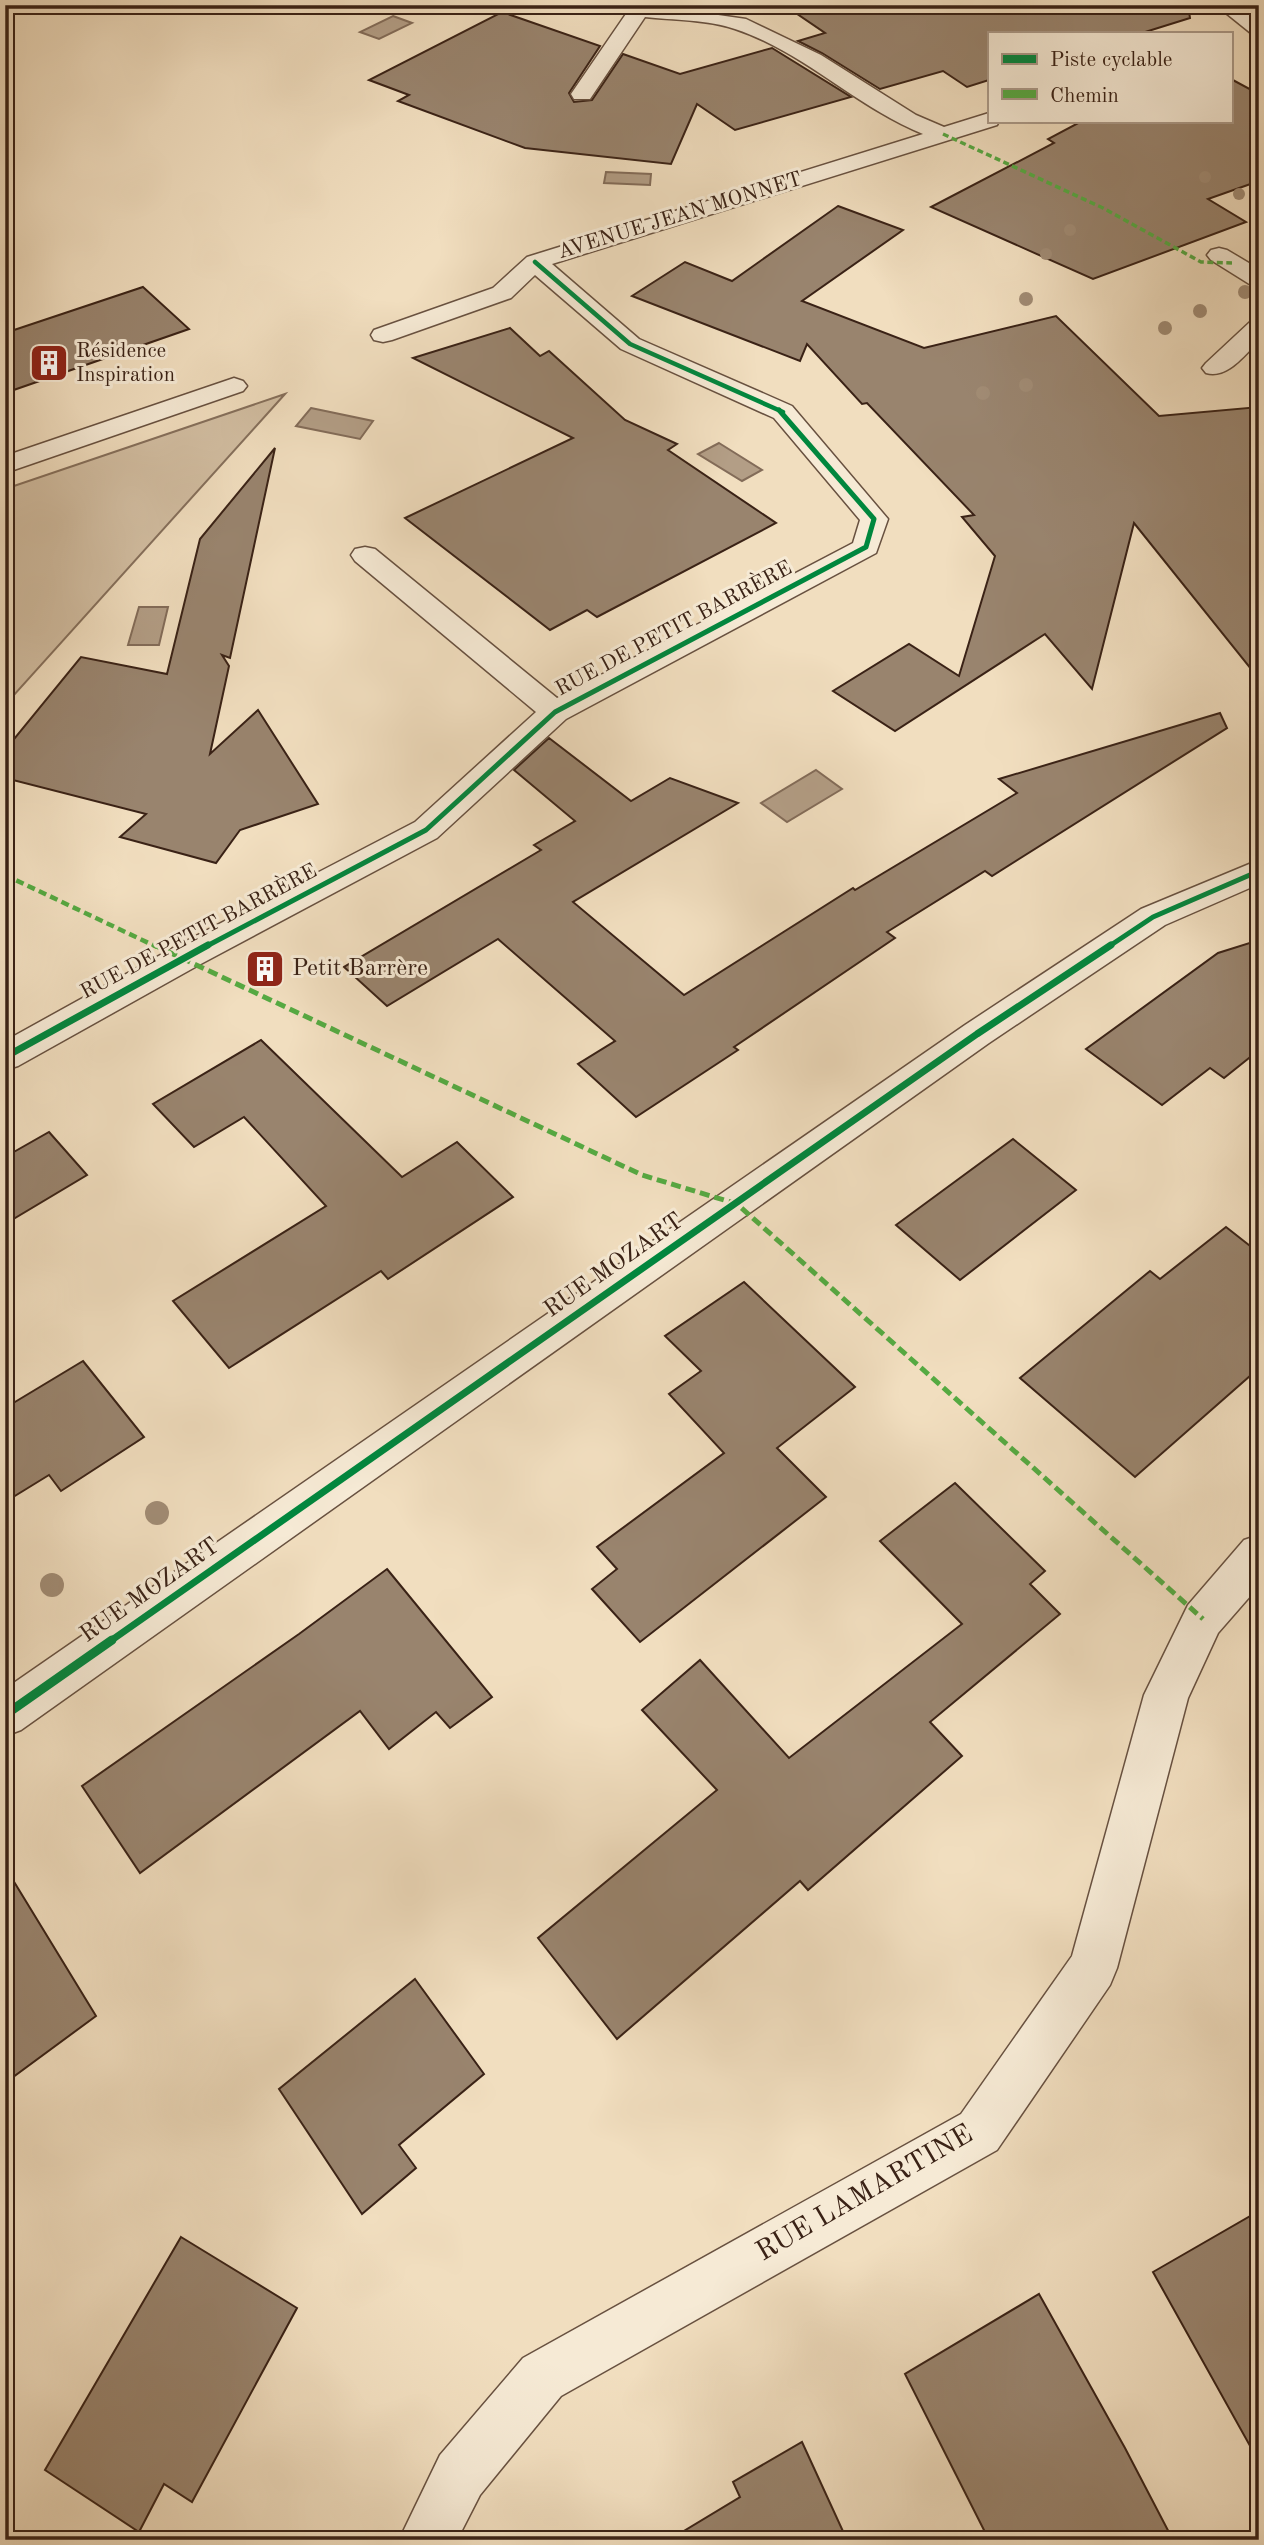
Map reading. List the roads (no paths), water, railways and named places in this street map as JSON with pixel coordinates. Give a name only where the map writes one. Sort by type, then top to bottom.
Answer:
[{"type":"street","points":[[1226,5],[1259,30]]},
{"type":"street","points":[[582,94],[635,8],[739,23],[814,59],[908,120],[943,134]]},
{"type":"street","name":"AVENUE JEAN MONNET","points":[[383,335],[502,293],[535,262],[988,120]]},
{"type":"street","points":[[1219,255],[1259,280]]},
{"type":"street","name":"RUE DE PETIT BARRÈRE","points":[[5,1057],[185,957],[426,830],[555,712],[866,547],[874,519],[783,412],[629,344],[535,262]]},
{"type":"street","points":[[1215,368],[1259,327]]},
{"type":"street","points":[[5,465],[234,387]]},
{"type":"street","points":[[365,555],[555,712]]},
{"type":"street","name":"RUE MOZART","points":[[5,1715],[977,1034],[1153,917],[1259,871]]},
{"type":"street","name":"RUE LAMARTINE","points":[[427,2540],[460,2475],[542,2377],[979,2132],[1093,1968],[1166,1695],[1202,1619],[1259,1555]]},
{"type":"place","name":"Résidence Inspiration","points":[[49,363]]},
{"type":"place","name":"Petit Barrère","points":[[265,969]]}]
